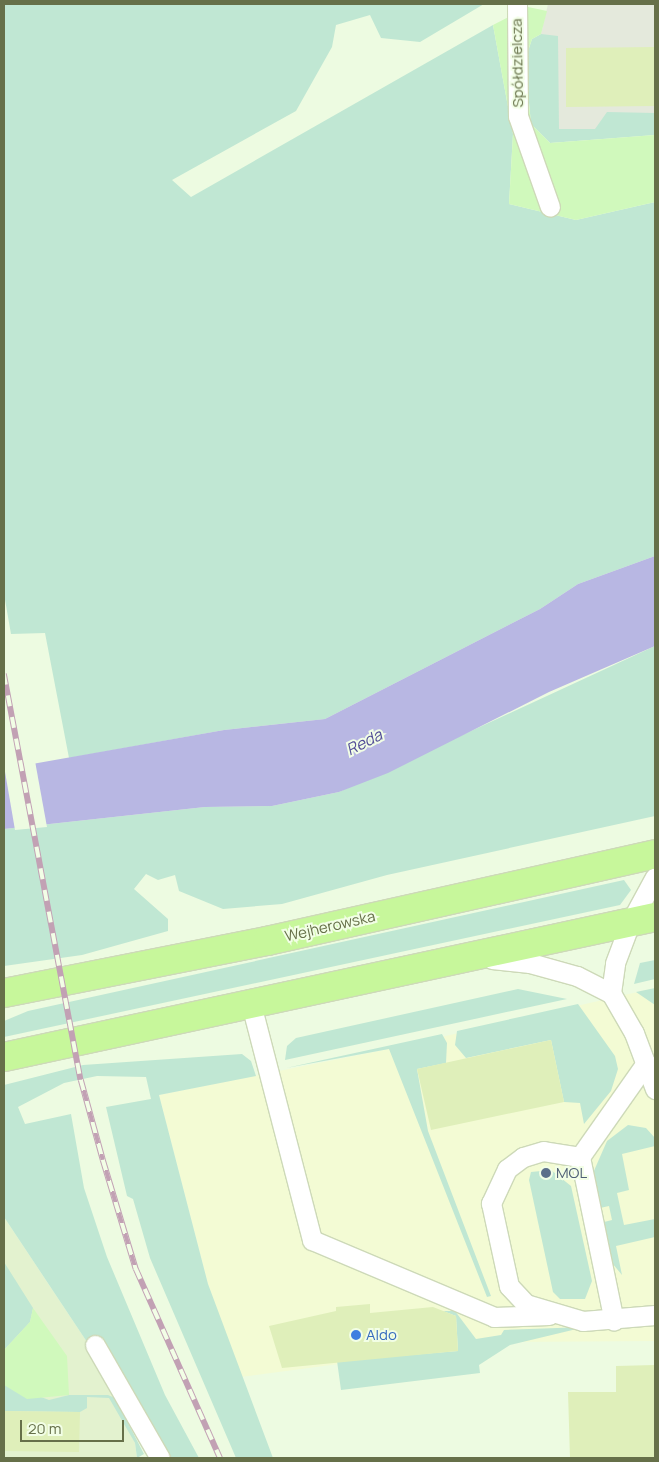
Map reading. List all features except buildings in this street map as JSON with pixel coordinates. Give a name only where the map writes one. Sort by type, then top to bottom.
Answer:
[{"type":"main road","name":"Wejherowska","points":[[4,993],[267,941],[655,854]]},
{"type":"main road","points":[[4,1057],[642,920]]},
{"type":"lane","name":"Spółdzielcza","points":[[517,4],[518,116],[550,207]]},
{"type":"lane","points":[[611,993],[615,963],[642,920],[655,877]]},
{"type":"lane","points":[[463,959],[530,963],[577,976],[611,993],[634,1033],[655,1089]]},
{"type":"lane","points":[[251,1004],[312,1240],[494,1317],[549,1315],[614,1320],[655,1315]]},
{"type":"lane","points":[[614,1320],[580,1157],[646,1063]]},
{"type":"lane","points":[[549,1315],[526,1304],[509,1286],[491,1203],[507,1169],[523,1157],[543,1151],[580,1157]]},
{"type":"lane","points":[[94,1345],[160,1458]]},
{"type":"shaded area","points":[[4,4],[484,4],[420,42],[381,38],[370,15],[336,25],[332,47],[296,111],[172,180],[191,197],[493,25],[513,134],[509,204],[576,220],[655,202],[655,556],[578,584],[540,609],[325,719],[224,730],[69,758],[45,633],[11,634],[4,594]]},
{"type":"shaded area","points":[[548,4],[655,4],[655,129],[537,130],[533,67]]},
{"type":"shaded area","points":[[541,34],[558,36],[559,129],[595,129],[607,112],[655,113],[655,135],[550,143],[531,124],[525,60],[532,39]]},
{"type":"shaded area","points":[[655,646],[655,816],[387,875],[282,904],[223,909],[179,891],[175,875],[158,880],[146,874],[134,889],[168,919],[168,931],[82,955],[4,966],[4,829],[205,807],[272,806],[339,792]]},
{"type":"shaded area","points":[[624,880],[631,890],[620,905],[4,1037],[4,1021],[28,1011]]},
{"type":"shaded area","points":[[655,960],[655,979],[634,984],[640,963]]},
{"type":"shaded area","points":[[655,988],[655,1341],[504,1342],[241,1377],[208,1284],[159,1095],[389,1049]]},
{"type":"shaded area","points":[[655,988],[655,1005],[636,992]]},
{"type":"shaded area","points":[[518,989],[567,999],[285,1060],[287,1046],[296,1038]]},
{"type":"shaded area","points":[[578,1004],[615,1056],[618,1069],[611,1091],[584,1124],[580,1103],[564,1102],[551,1040],[466,1058],[455,1045],[457,1031]]},
{"type":"shaded area","points":[[442,1034],[447,1043],[446,1063],[417,1069],[428,1131],[491,1296],[487,1297],[389,1049],[286,1068]]},
{"type":"shaded area","points":[[242,1054],[251,1061],[256,1076],[159,1095],[208,1284],[273,1458],[236,1458],[150,1258],[133,1199],[127,1196],[106,1107],[151,1099],[146,1077],[97,1076],[64,1083],[18,1107],[25,1124],[71,1114],[84,1188],[107,1257],[165,1395],[199,1458],[172,1458],[87,1342],[4,1217],[4,1085],[83,1065]]},
{"type":"shaded area","points":[[628,1125],[646,1128],[655,1138],[655,1146],[622,1154],[629,1190],[617,1193],[624,1225],[655,1219],[655,1237],[616,1246],[622,1275],[612,1263],[604,1222],[612,1220],[609,1206],[600,1208],[593,1173],[607,1141]]},
{"type":"shaded area","points":[[551,1170],[571,1186],[592,1281],[585,1299],[560,1299],[553,1292],[529,1180],[531,1172]]},
{"type":"shaded area","points":[[4,1217],[87,1342],[135,1443],[137,1458],[4,1458]]},
{"type":"shaded area","points":[[4,1262],[33,1308],[30,1322],[4,1350]]},
{"type":"shaded area","points":[[443,1311],[455,1311],[476,1339],[501,1335],[504,1330],[585,1327],[510,1345],[479,1365],[480,1373],[341,1390],[337,1361],[458,1351],[456,1316]]},
{"type":"shaded area","points":[[4,1383],[49,1400],[69,1395],[108,1395],[115,1398],[144,1454],[137,1458],[135,1443],[109,1398],[87,1397],[87,1408],[80,1412],[4,1411]]},
{"type":"sand","points":[[528,7],[547,11],[541,34],[532,39],[525,60],[531,124],[550,143],[655,135],[655,202],[576,220],[509,204],[513,134],[493,25]]},
{"type":"sand","points":[[33,1308],[67,1356],[69,1395],[27,1399],[4,1385],[4,1350],[30,1322]]},
{"type":"water","name":"Reda","points":[[655,556],[655,646],[549,692],[388,773],[339,792],[272,806],[205,807],[4,829],[4,769],[224,730],[325,719],[540,609],[578,584]]},
{"type":"pier","points":[[35,761],[47,827],[15,830],[4,766]]},
{"type":"railway","points":[[4,674],[81,1080],[103,1160],[136,1269],[220,1458]]},
{"type":"place","name":"MOL","points":[[546,1173]]},
{"type":"place","name":"Aldo","points":[[356,1335]]}]
